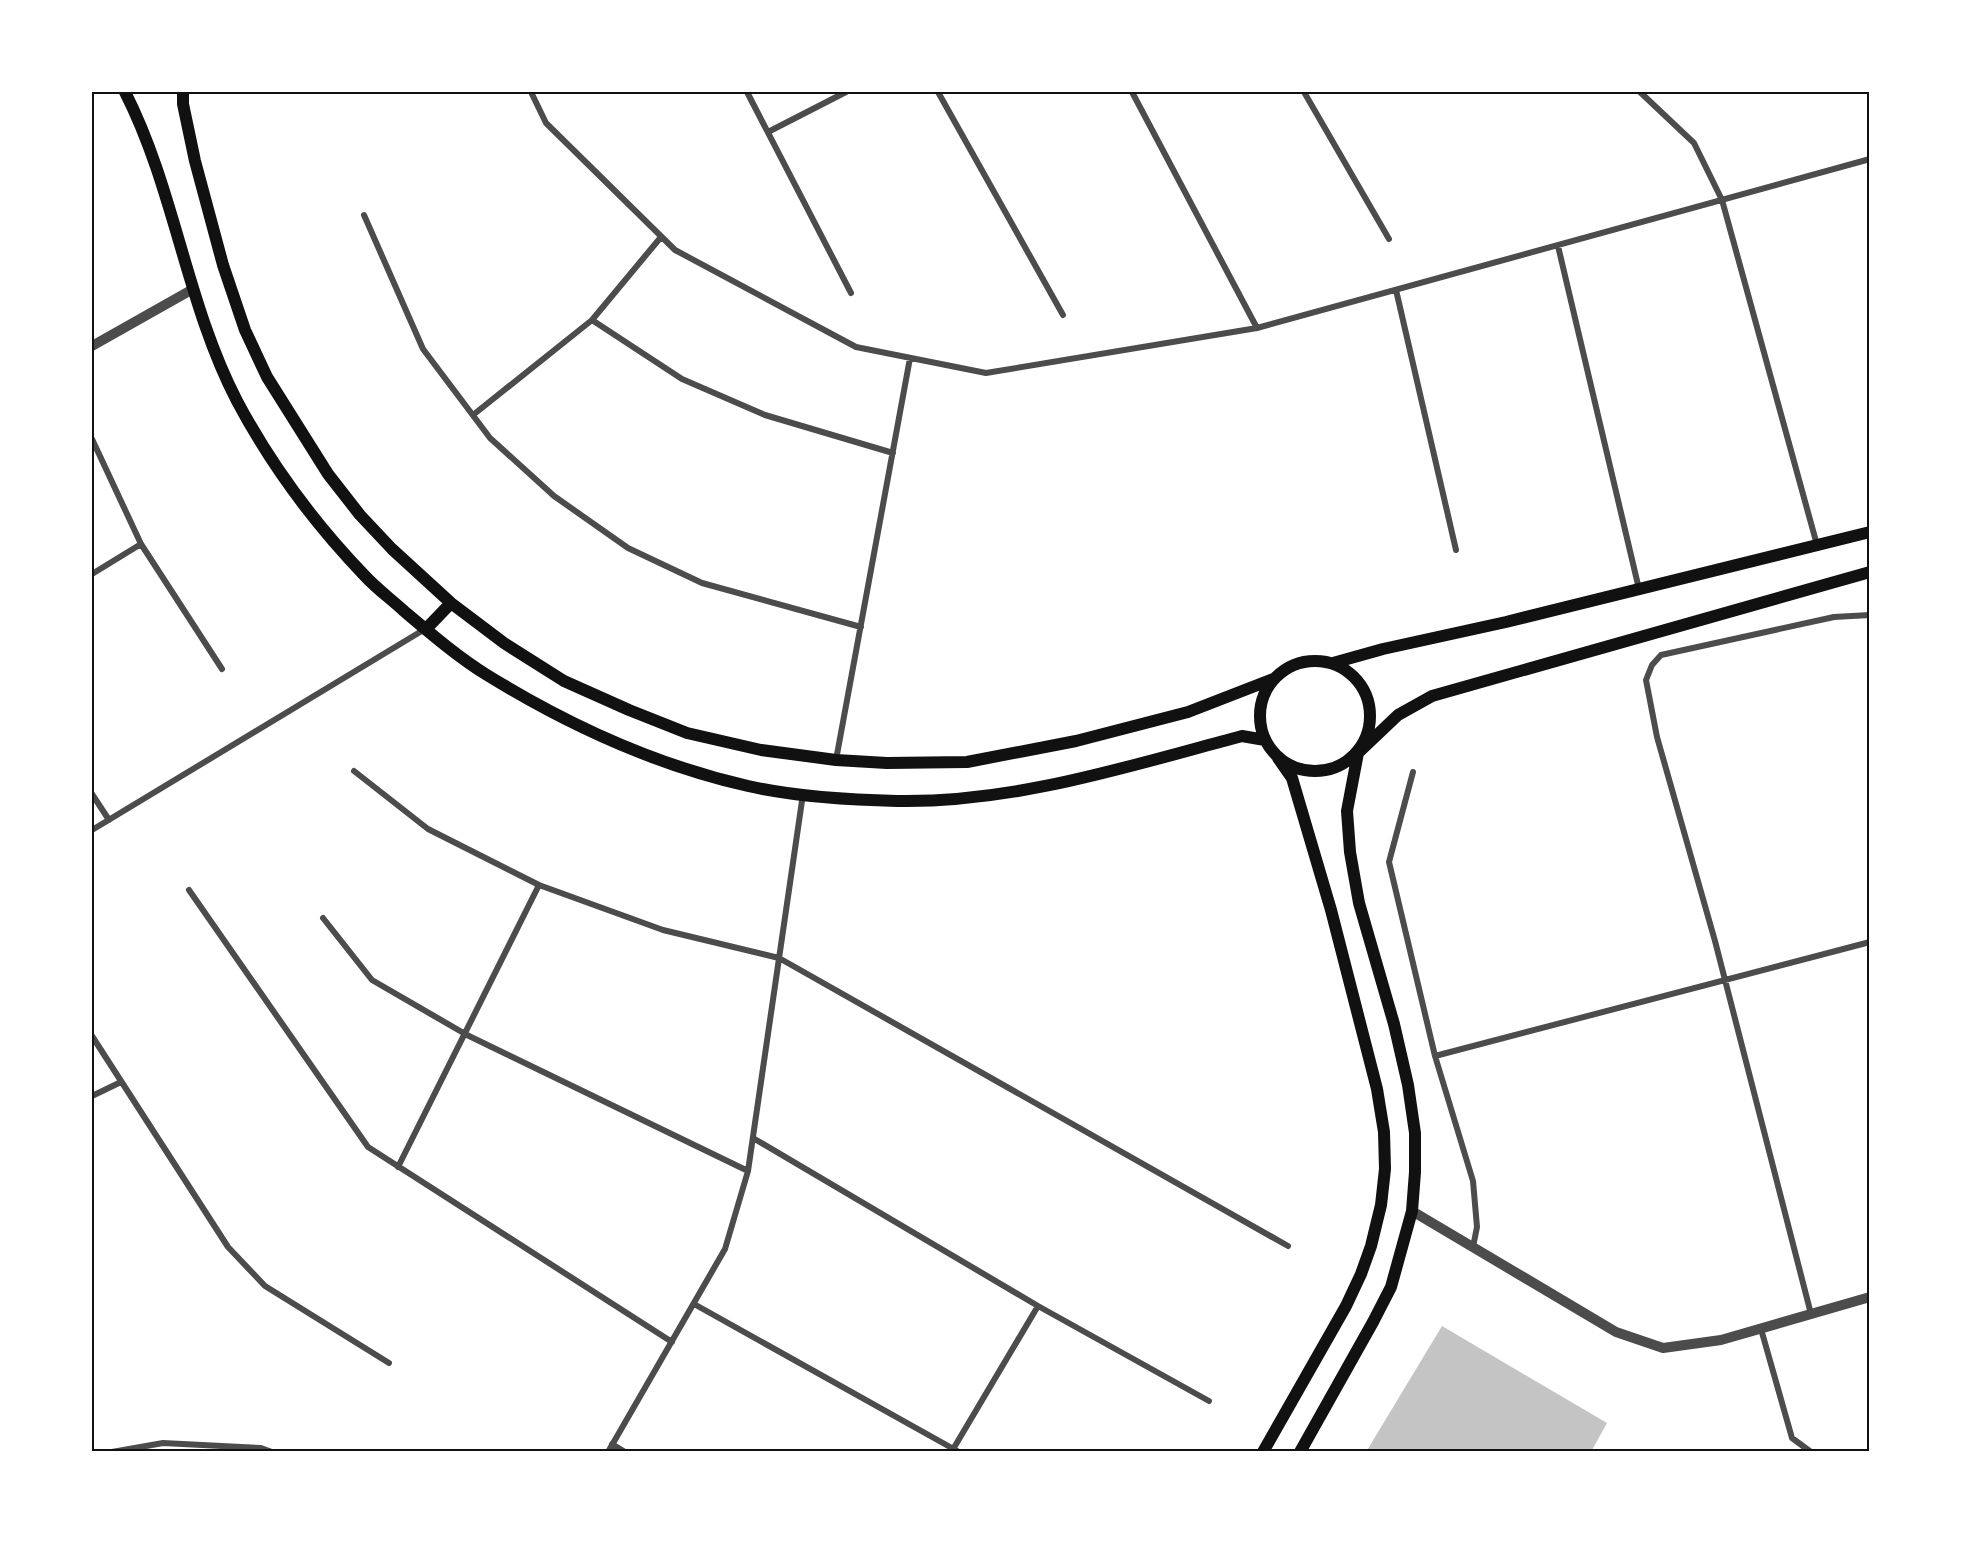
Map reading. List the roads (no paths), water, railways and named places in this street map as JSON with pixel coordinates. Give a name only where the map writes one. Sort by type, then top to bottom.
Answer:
[{"type":"main road","points":[[125,92],[141,123],[162,183],[212,346],[237,400],[265,449],[296,494],[367,579],[426,629],[485,674],[614,744],[684,769],[751,787],[803,794],[898,801],[965,797],[1023,790],[1095,776],[1242,736],[1265,740]]},
{"type":"main road","points":[[183,92],[183,104],[195,161],[222,266],[245,330],[267,377],[328,474],[360,515],[392,549],[451,603],[504,643],[564,681],[687,733],[761,750],[836,760],[887,763],[968,762],[1076,741],[1188,712],[1273,679],[1293,665],[1311,660],[1333,663],[1353,674],[1366,692],[1371,712],[1369,734],[1358,753],[1347,811],[1350,852],[1359,903],[1394,1024],[1408,1085],[1415,1133],[1415,1172],[1412,1211],[1390,1287],[1300,1452]]},
{"type":"main road","points":[[1333,663],[1869,532]]},
{"type":"main road","points":[[1278,758],[1298,769],[1320,772],[1340,767],[1398,715],[1432,696],[1869,572]]},
{"type":"main road","points":[[426,629],[451,603]]},
{"type":"main road","points":[[1269,1449],[1361,1274],[1371,1246],[1385,1169],[1384,1132],[1377,1089],[1332,910],[1292,778],[1265,740],[1259,720],[1262,698],[1273,679]]},
{"type":"street","points":[[531,92],[546,123],[675,250],[856,347],[986,373],[1257,328],[1869,159]]},
{"type":"street","points":[[747,92],[851,293]]},
{"type":"street","points":[[768,132],[846,92]]},
{"type":"street","points":[[938,92],[1063,315]]},
{"type":"street","points":[[1132,92],[1257,328]]},
{"type":"street","points":[[1304,92],[1389,239]]},
{"type":"street","points":[[1640,92],[1694,143],[1722,200],[1817,545]]},
{"type":"street","points":[[364,215],[423,349],[490,438],[554,496],[628,548],[702,583],[861,627]]},
{"type":"street","points":[[473,415],[591,320],[661,237]]},
{"type":"street","points":[[1558,246],[1639,589]]},
{"type":"street","points":[[92,346],[193,289]]},
{"type":"street","points":[[1396,290],[1456,550]]},
{"type":"street","points":[[591,320],[682,379],[765,415],[893,453]]},
{"type":"street","points":[[836,760],[910,358]]},
{"type":"street","points":[[92,439],[141,544],[222,669]]},
{"type":"street","points":[[92,574],[141,544]]},
{"type":"street","points":[[1812,1314],[1725,980],[1657,737],[1646,680],[1652,665],[1661,654],[1834,617],[1869,615]]},
{"type":"street","points":[[92,830],[426,629]]},
{"type":"street","points":[[354,771],[428,829],[539,885],[663,930],[779,958],[1288,1245]]},
{"type":"street","points":[[1413,772],[1389,862],[1435,1056],[1473,1181],[1477,1227],[1473,1247]]},
{"type":"street","points":[[92,794],[109,820]]},
{"type":"street","points":[[608,1452],[725,1249],[748,1171],[803,794]]},
{"type":"street","points":[[398,1167],[539,885]]},
{"type":"street","points":[[189,890],[368,1147],[672,1342]]},
{"type":"street","points":[[323,918],[372,980],[464,1034],[748,1171]]},
{"type":"street","points":[[1435,1056],[1869,942]]},
{"type":"street","points":[[92,1036],[228,1247],[266,1286],[389,1363]]},
{"type":"street","points":[[92,1095],[121,1082]]},
{"type":"street","points":[[753,1138],[1038,1306],[1209,1401]]},
{"type":"street","points":[[1412,1211],[1616,1332],[1663,1348],[1721,1340],[1869,1297]]},
{"type":"street","points":[[694,1304],[955,1451],[1038,1306]]},
{"type":"street","points":[[1761,1329],[1792,1438],[1811,1452]]},
{"type":"street","points":[[111,1452],[163,1443],[261,1448],[272,1452]]},
{"type":"street","points":[[612,1444],[625,1452]]}]
